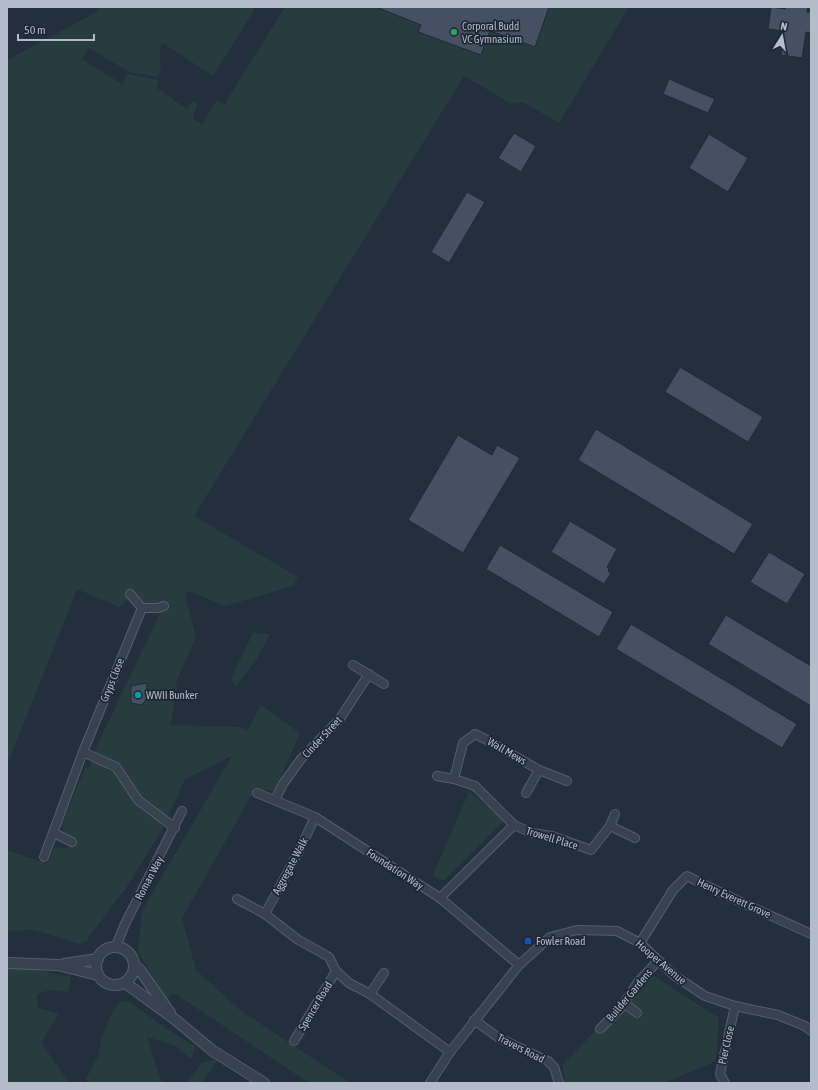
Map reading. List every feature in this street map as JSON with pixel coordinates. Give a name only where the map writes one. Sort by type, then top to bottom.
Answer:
[{"type":"street","points":[[130,594],[142,608],[158,608],[164,606]]},
{"type":"street","name":"Gryps Close","points":[[44,857],[54,833],[82,752],[142,608]]},
{"type":"street","points":[[353,665],[384,684]]},
{"type":"street","name":"Cinder Street","points":[[274,800],[283,784],[301,759],[339,720],[368,674]]},
{"type":"street","name":"Wall Mews","points":[[454,779],[463,743],[475,734],[539,770],[526,793]]},
{"type":"street","points":[[82,752],[116,767],[138,800],[175,828]]},
{"type":"street","points":[[539,770],[567,781]]},
{"type":"street","points":[[437,776],[454,779],[475,786],[514,825]]},
{"type":"street","name":"Foundation Way","points":[[257,793],[315,817],[440,898],[519,965]]},
{"type":"street","name":"Roman Way","points":[[116,946],[135,904],[175,828],[182,811]]},
{"type":"street","name":"Trowell Place","points":[[440,898],[514,825],[532,833],[552,836],[590,850],[610,826],[615,814]]},
{"type":"street","name":"Aggregate Walk","points":[[265,914],[300,849],[315,817]]},
{"type":"street","points":[[610,826],[635,838]]},
{"type":"street","points":[[54,833],[72,842]]},
{"type":"street","name":"Henry Everett Grove","points":[[640,943],[673,890],[687,876],[746,906],[773,916],[811,934]]},
{"type":"street","points":[[237,899],[265,914],[297,939],[329,957],[336,971],[349,983],[370,994],[450,1052]]},
{"type":"street","name":"Hooper Avenue","points":[[430,1083],[450,1052],[474,1020],[519,965],[550,937],[577,930],[617,931],[640,943],[675,976],[705,996],[735,1006],[778,1015],[811,1030]]},
{"type":"street","points":[[58,965],[98,975],[102,980],[113,984],[126,981],[134,972],[132,957],[126,950],[116,946],[104,951],[98,959],[98,975]]},
{"type":"street","points":[[7,963],[58,965],[98,959]]},
{"type":"street","name":"Builder Gardens","points":[[600,1029],[624,1003],[638,982],[658,961]]},
{"type":"street","points":[[134,964],[167,1006],[172,1017]]},
{"type":"street","name":"Spencer Road","points":[[294,1041],[336,971]]},
{"type":"street","points":[[370,994],[384,973]]},
{"type":"street","points":[[126,981],[128,985],[172,1017],[213,1050],[264,1083]]},
{"type":"street","points":[[624,1003],[637,1013]]},
{"type":"street","name":"Pier Close","points":[[725,1083],[720,1074],[735,1006]]},
{"type":"street","name":"Travers Road","points":[[474,1020],[499,1038],[548,1061],[554,1067],[559,1083]]},
{"type":"green space","name":"Corporal Budd VC Gymnasium","points":[[101,7],[256,7],[213,76],[163,43],[160,53],[161,69],[158,77],[129,72],[89,48],[82,59],[122,84],[128,74],[159,80],[157,88],[187,109],[192,101],[197,104],[193,119],[202,124],[217,100],[224,105],[285,7],[629,7],[559,123],[523,102],[512,104],[464,76],[194,516],[298,577],[293,586],[225,606],[189,591],[185,595],[196,637],[177,680],[171,725],[240,727],[247,731],[261,705],[300,733],[275,791],[255,789],[182,918],[196,970],[241,1011],[350,1083],[309,1083],[174,993],[167,999],[138,952],[142,911],[232,756],[185,779],[162,830],[126,888],[86,941],[79,944],[34,930],[7,931],[7,850],[47,864],[55,847],[68,848],[71,840],[64,835],[62,824],[85,768],[90,767],[94,752],[164,605],[151,608],[134,596],[119,607],[77,589],[7,765],[7,60],[95,13]]},
{"type":"green space","points":[[253,633],[270,634],[257,659],[235,687],[231,678]]},
{"type":"green space","points":[[469,792],[505,820],[444,880],[432,877]]},
{"type":"green space","points":[[30,968],[71,977],[68,992],[50,990],[37,994],[38,1008],[59,1014],[41,1043],[69,1082],[82,1081],[83,1083],[7,1083],[7,969]]},
{"type":"green space","points":[[651,974],[719,1018],[716,1061],[664,1083],[564,1083],[563,1064]]},
{"type":"green space","points":[[129,1001],[157,1022],[195,1047],[191,1059],[176,1046],[147,1037],[163,1083],[88,1083],[86,1079],[98,1056],[102,1037],[110,1017],[118,1003]]},
{"type":"green space","points":[[218,1059],[202,1083],[186,1083],[202,1063]]},
{"type":"building","name":"Corporal Budd VC Gymnasium","points":[[376,7],[549,7],[535,47],[490,31],[481,55],[418,32],[421,25]]},
{"type":"building","points":[[771,7],[785,9],[786,7],[808,7],[807,12],[811,12],[811,33],[806,32],[802,58],[781,55],[784,31],[768,29]]},
{"type":"building","points":[[669,79],[715,99],[708,113],[663,94]]},
{"type":"building","points":[[514,133],[536,146],[521,172],[498,158]]},
{"type":"building","points":[[709,134],[748,158],[728,192],[689,168]]},
{"type":"building","points":[[467,192],[485,202],[449,263],[431,252]]},
{"type":"building","points":[[680,367],[763,417],[748,442],[665,392]]},
{"type":"building","points":[[596,429],[753,524],[734,554],[578,460]]},
{"type":"building","points":[[458,435],[492,455],[497,445],[520,458],[463,553],[408,520]]},
{"type":"building","points":[[570,521],[617,549],[607,567],[609,569],[608,571],[611,573],[604,584],[551,552]]},
{"type":"building","points":[[500,545],[613,612],[599,637],[486,569]]},
{"type":"building","points":[[769,552],[805,574],[787,604],[750,582]]},
{"type":"building","points":[[726,615],[811,666],[811,706],[708,644]]},
{"type":"building","points":[[631,624],[797,724],[782,748],[616,649]]},
{"type":"building","name":"WWII Bunker","points":[[147,683],[147,698],[142,705],[131,703],[131,686]]},
{"type":"place","name":"Corporal Budd VC Gymnasium","points":[[454,32]]},
{"type":"place","name":"WWII Bunker","points":[[138,695]]},
{"type":"place","name":"Fowler Road","points":[[528,941]]}]
